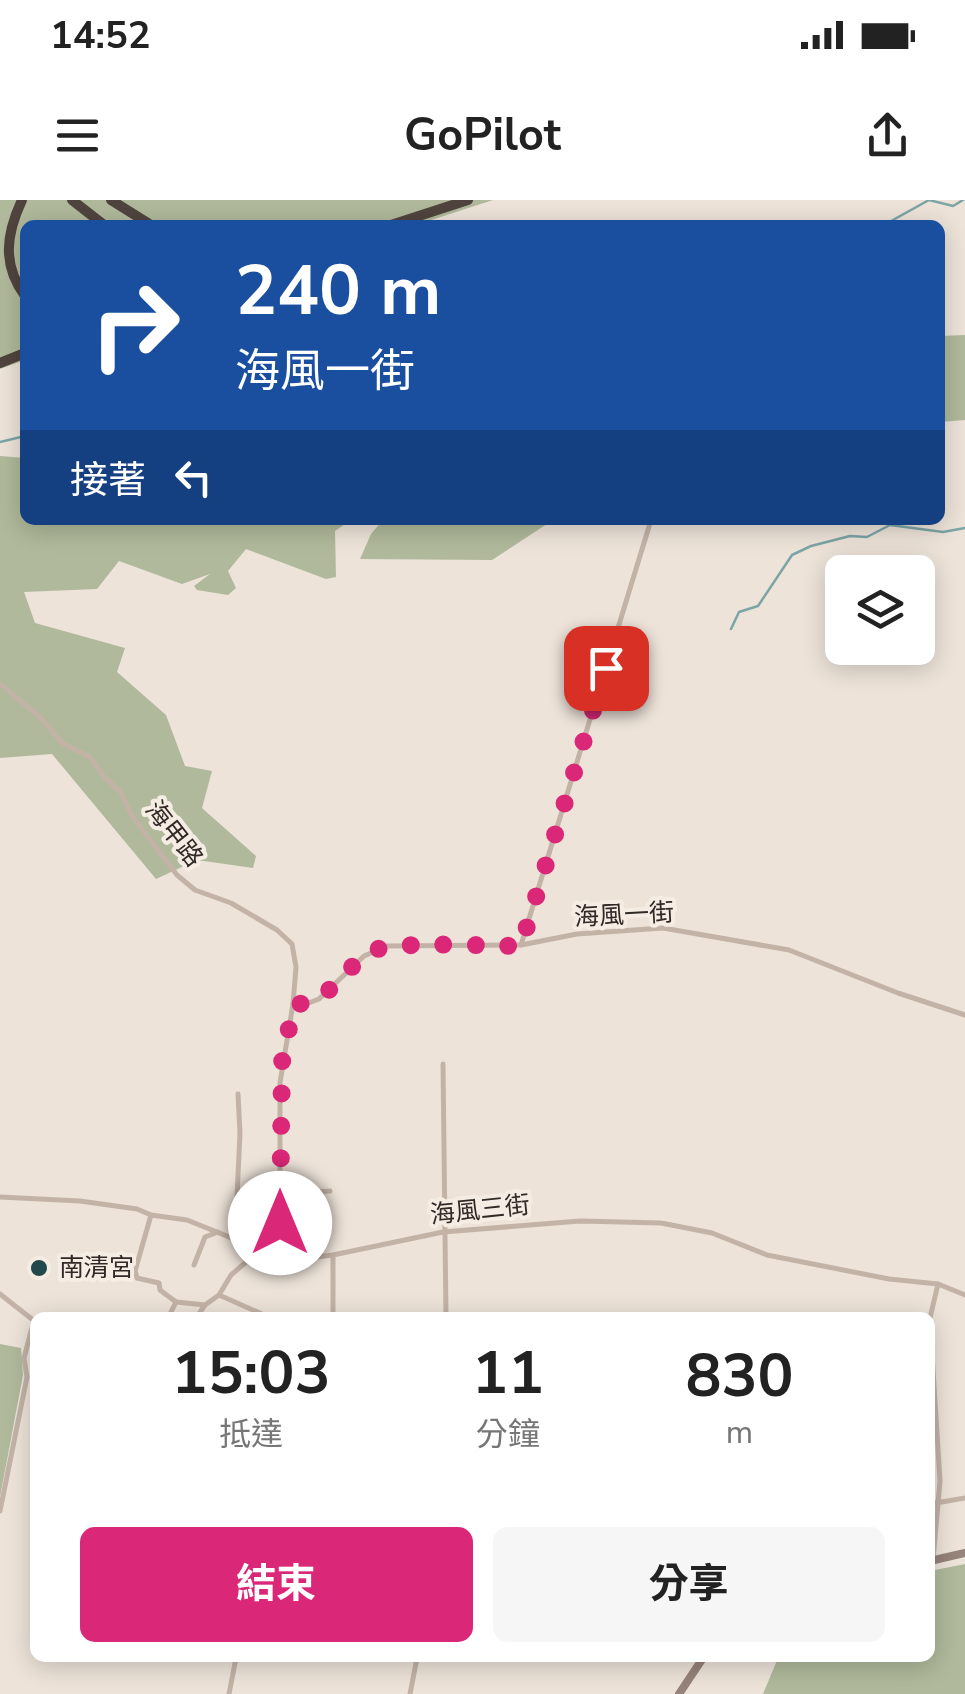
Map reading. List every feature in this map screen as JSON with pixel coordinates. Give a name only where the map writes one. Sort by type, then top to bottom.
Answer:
[{"type":"highway","points":[[0,231],[21,200]]},
{"type":"highway","points":[[20,288],[12,275],[8,252],[11,226],[21,200]]},
{"type":"highway","points":[[72,200],[98,220]]},
{"type":"highway","points":[[111,200],[143,220]]},
{"type":"highway","points":[[406,220],[468,200]]},
{"type":"street","points":[[521,946],[649,525]]},
{"type":"street","name":"海甲路","points":[[0,684],[40,717],[62,743],[90,757],[120,791],[132,816],[177,875],[195,890],[231,902],[262,920],[292,944],[296,967],[294,1004]]},
{"type":"street","name":"海風一街","points":[[294,1004],[319,999],[364,956],[387,946],[521,946],[578,934],[663,928],[789,950],[898,994],[965,1015]]},
{"type":"street","points":[[151,1215],[135,1271],[137,1278],[159,1283],[160,1290],[176,1302],[210,1305],[231,1275],[274,1238],[280,1223],[282,1194],[282,1062],[294,1004]]},
{"type":"street","points":[[442,1064],[446,1312]]},
{"type":"street","points":[[235,1239],[238,1094]]},
{"type":"street","points":[[282,1194],[330,1191]]},
{"type":"street","name":"海風三街","points":[[0,1197],[137,1209],[188,1220],[269,1253],[298,1258],[333,1255],[443,1232],[563,1222],[660,1223],[712,1234],[767,1255],[889,1279],[938,1284],[965,1296]]},
{"type":"street","points":[[194,1264],[205,1237],[218,1232]]},
{"type":"street","points":[[332,1312],[333,1255]]},
{"type":"street","points":[[932,1312],[938,1284]]},
{"type":"street","points":[[0,1294],[30,1317]]},
{"type":"street","points":[[220,1294],[258,1312]]},
{"type":"street","points":[[171,1312],[176,1302]]},
{"type":"street","points":[[200,1312],[205,1305]]},
{"type":"street","points":[[0,1510],[28,1377],[24,1358],[30,1335]]},
{"type":"street","points":[[935,1410],[940,1500],[935,1538]]},
{"type":"street","points":[[935,1502],[965,1498]]},
{"type":"street","points":[[935,1560],[965,1553]]},
{"type":"street","points":[[229,1694],[235,1662]]},
{"type":"street","points":[[410,1694],[416,1662]]},
{"type":"street","points":[[679,1694],[701,1662]]},
{"type":"green space","points":[[0,200],[493,200],[431,220],[20,220],[20,362],[0,369]]},
{"type":"green space","points":[[965,335],[965,420],[945,422],[945,336]]},
{"type":"green space","points":[[0,456],[20,458],[20,525],[344,525],[335,531],[336,577],[326,579],[246,549],[228,571],[236,588],[228,595],[197,590],[194,586],[210,574],[182,584],[119,561],[97,589],[24,592],[35,623],[125,648],[117,672],[166,715],[185,766],[212,771],[202,808],[256,856],[253,868],[197,860],[156,879],[52,754],[0,758]]},
{"type":"green space","points":[[379,525],[545,525],[492,560],[360,559]]},
{"type":"green space","points":[[0,1344],[21,1348],[23,1375],[0,1497]]},
{"type":"green space","points":[[965,1564],[965,1694],[763,1694],[776,1662],[935,1662],[935,1570]]},
{"type":"waterway","points":[[893,220],[929,200],[953,206],[963,200]]},
{"type":"waterway","points":[[0,442],[20,437]]},
{"type":"waterway","points":[[731,629],[739,612],[758,606],[792,555],[811,546],[850,536],[867,537],[890,525],[943,532],[965,528]]},
{"type":"place","name":"南清宮","points":[[39,1268]]},
{"type":"route","points":[[280,1223],[282,1062],[294,1004],[319,999],[364,956],[387,946],[521,946],[606,668]]}]
